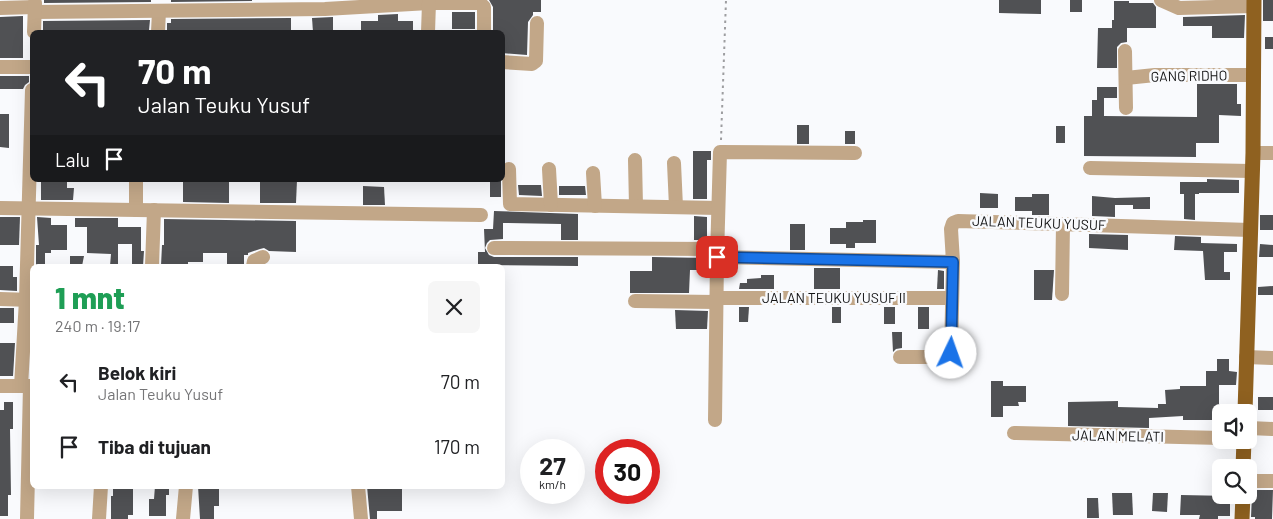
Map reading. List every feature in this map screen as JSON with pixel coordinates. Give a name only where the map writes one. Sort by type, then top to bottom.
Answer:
[{"type":"main road","points":[[1245,404],[1253,153],[1254,3]]},
{"type":"main road","points":[[1242,519],[1243,504]]},
{"type":"street","points":[[1161,0],[1179,8],[1254,3]]},
{"type":"street","points":[[428,3],[428,30]]},
{"type":"street","points":[[0,8],[35,7],[159,11],[324,4],[480,3],[483,5],[484,30]]},
{"type":"street","points":[[34,30],[35,7]]},
{"type":"street","points":[[158,30],[159,11]]},
{"type":"street","points":[[505,62],[535,62],[537,58],[537,23]]},
{"type":"street","points":[[1125,51],[1126,108]]},
{"type":"street","points":[[0,67],[30,67]]},
{"type":"street","name":"GANG RIDHO","points":[[1126,78],[1155,75],[1253,75]]},
{"type":"street","points":[[27,519],[28,208],[30,149]]},
{"type":"street","points":[[715,420],[720,152],[855,153]]},
{"type":"street","points":[[1253,153],[1273,153]]},
{"type":"street","points":[[635,160],[636,206]]},
{"type":"street","points":[[674,163],[676,207]]},
{"type":"street","points":[[1090,168],[1251,171]]},
{"type":"street","points":[[549,169],[551,205]]},
{"type":"street","points":[[509,170],[510,204],[718,208]]},
{"type":"street","points":[[593,172],[595,206]]},
{"type":"street","points":[[136,182],[136,210]]},
{"type":"street","points":[[0,208],[480,215]]},
{"type":"street","points":[[152,264],[154,210]]},
{"type":"street","name":"JALAN TEUKU YUSUF","points":[[953,262],[951,229],[955,222],[1250,230]]},
{"type":"street","points":[[1062,294],[1063,224]]},
{"type":"street","points":[[494,248],[717,253],[953,262],[950,354],[947,356],[900,357]]},
{"type":"street","name":"JALAN TEUKU YUSUF II","points":[[635,301],[952,298]]},
{"type":"street","points":[[0,299],[29,300]]},
{"type":"street","points":[[1246,357],[1273,358]]},
{"type":"street","points":[[0,386],[28,386]]},
{"type":"street","points":[[1257,428],[1273,429]]},
{"type":"street","name":"JALAN MELATI","points":[[1014,433],[1212,438]]},
{"type":"street","points":[[1257,481],[1273,481]]},
{"type":"street","points":[[99,519],[101,489]]},
{"type":"street","points":[[183,519],[186,489]]},
{"type":"street","points":[[358,489],[361,519]]},
{"type":"path","points":[[720,152],[726,0]]},
{"type":"building","points":[[44,0],[151,0],[151,2],[44,3]]},
{"type":"building","points":[[171,0],[252,0],[252,1],[171,2]]},
{"type":"building","points":[[489,0],[541,0],[541,12],[533,12],[528,22],[527,55],[505,53],[505,30],[493,30],[493,7]]},
{"type":"building","points":[[999,0],[1041,0],[1041,14],[999,13]]},
{"type":"building","points":[[1070,0],[1082,0],[1082,12],[1070,12]]},
{"type":"building","points":[[1263,0],[1273,0],[1273,21],[1263,21]]},
{"type":"building","points":[[1114,1],[1153,3],[1156,7],[1156,28],[1127,28],[1127,42],[1121,43],[1117,47],[1117,68],[1097,68],[1098,28],[1112,28]]},
{"type":"building","points":[[452,12],[475,12],[475,29],[452,29]]},
{"type":"building","points":[[398,14],[398,21],[413,21],[413,30],[361,30],[361,21],[378,21],[378,15]]},
{"type":"building","points":[[1245,15],[1244,38],[1212,38],[1212,26],[1183,26],[1183,17]]},
{"type":"building","points":[[23,16],[23,58],[0,58],[0,17]]},
{"type":"building","points":[[333,17],[333,30],[313,30],[312,18]]},
{"type":"building","points":[[291,18],[291,30],[167,30],[167,23],[171,23],[171,19]]},
{"type":"building","points":[[150,20],[149,30],[43,30],[43,21]]},
{"type":"building","points":[[1265,37],[1273,37],[1273,49],[1265,49]]},
{"type":"building","points":[[0,76],[29,76],[29,82],[23,89],[0,89]]},
{"type":"building","points":[[1197,84],[1237,84],[1237,104],[1241,104],[1241,116],[1219,115],[1219,143],[1196,143],[1196,157],[1084,156],[1084,116],[1092,116],[1092,100],[1097,100],[1097,87],[1117,87],[1117,98],[1104,98],[1104,116],[1197,117]]},
{"type":"building","points":[[0,114],[9,114],[9,148],[0,147]]},
{"type":"building","points":[[797,125],[809,125],[809,144],[797,144]]},
{"type":"building","points":[[1056,126],[1065,126],[1065,143],[1056,143]]},
{"type":"building","points":[[845,131],[855,131],[855,144],[845,144]]},
{"type":"building","points":[[693,151],[711,151],[711,160],[707,160],[707,199],[693,199]]},
{"type":"building","points":[[1207,179],[1239,180],[1239,193],[1195,194],[1195,220],[1184,219],[1184,194],[1180,194],[1180,182],[1207,182]]},
{"type":"building","points":[[41,182],[67,182],[67,188],[74,188],[73,200],[41,200]]},
{"type":"building","points":[[183,182],[229,182],[229,203],[183,202]]},
{"type":"building","points":[[260,182],[297,182],[296,203],[260,203]]},
{"type":"building","points":[[490,182],[501,182],[501,197],[490,197]]},
{"type":"building","points":[[518,185],[541,185],[542,196],[519,195]]},
{"type":"building","points":[[363,186],[384,187],[385,205],[363,205]]},
{"type":"building","points":[[559,186],[585,186],[586,195],[559,195]]},
{"type":"building","points":[[980,193],[998,194],[998,208],[980,208]]},
{"type":"building","points":[[1032,194],[1049,194],[1049,215],[1032,215],[1032,211],[1015,211],[1015,197],[1032,197]]},
{"type":"building","points":[[1092,196],[1115,198],[1150,197],[1150,209],[1133,209],[1133,205],[1115,205],[1115,217],[1092,216]]},
{"type":"building","points":[[494,211],[578,214],[578,240],[561,240],[561,224],[503,223],[503,239],[490,240],[485,248],[489,255],[494,257],[578,257],[578,266],[478,264],[478,252],[485,252],[484,229],[493,229]]},
{"type":"building","points":[[1260,215],[1273,215],[1273,230],[1260,230]]},
{"type":"building","points":[[694,216],[707,217],[707,240],[694,240]]},
{"type":"building","points":[[0,217],[20,217],[19,245],[0,245]]},
{"type":"building","points":[[37,217],[51,218],[51,225],[67,225],[67,250],[51,250],[51,253],[45,253],[45,264],[36,264],[36,245],[39,245]]},
{"type":"building","points":[[75,218],[118,218],[118,227],[141,227],[141,251],[144,251],[143,264],[132,264],[132,244],[118,244],[118,264],[110,264],[111,254],[87,253],[87,227],[75,227]]},
{"type":"building","points":[[164,219],[296,221],[296,252],[269,251],[264,248],[244,255],[244,264],[227,264],[227,253],[203,253],[203,262],[161,264],[162,245],[164,245]]},
{"type":"building","points":[[863,220],[876,220],[876,243],[855,243],[855,248],[846,248],[846,244],[830,244],[830,228],[846,228],[846,222],[863,222]]},
{"type":"building","points":[[790,224],[805,224],[805,250],[790,250]]},
{"type":"building","points":[[1089,234],[1128,235],[1128,250],[1089,248]]},
{"type":"building","points":[[1175,236],[1201,237],[1201,243],[1237,244],[1237,252],[1224,252],[1224,272],[1230,272],[1230,280],[1205,280],[1203,251],[1174,250]]},
{"type":"building","points":[[1260,244],[1273,245],[1273,257],[1259,257]]},
{"type":"building","points":[[70,256],[84,256],[82,264],[70,264]]},
{"type":"building","points":[[652,257],[707,258],[707,270],[690,270],[689,293],[630,293],[630,271],[652,271]]},
{"type":"building","points":[[0,266],[13,266],[13,277],[17,277],[17,291],[0,290]]},
{"type":"building","points":[[814,268],[840,268],[840,289],[814,289]]},
{"type":"building","points":[[938,270],[944,271],[944,289],[937,289]]},
{"type":"building","points":[[1034,270],[1054,270],[1052,300],[1034,300]]},
{"type":"building","points":[[761,275],[774,275],[774,289],[739,289],[740,283],[747,283],[747,279],[761,278]]},
{"type":"building","points":[[1273,286],[1273,295],[1258,295],[1258,287]]},
{"type":"building","points":[[739,307],[749,307],[748,322],[739,322]]},
{"type":"building","points":[[832,307],[841,307],[841,323],[832,323]]},
{"type":"building","points":[[884,307],[895,307],[895,324],[884,324]]},
{"type":"building","points":[[918,307],[929,307],[929,329],[918,329]]},
{"type":"building","points":[[0,308],[14,308],[14,323],[0,323]]},
{"type":"building","points":[[675,310],[708,311],[707,329],[676,329]]},
{"type":"building","points":[[892,332],[902,332],[902,348],[896,349],[893,352]]},
{"type":"building","points":[[0,343],[15,343],[13,376],[0,376]]},
{"type":"building","points":[[1217,359],[1229,359],[1229,371],[1237,372],[1236,385],[1219,385],[1219,404],[1212,404],[1212,420],[1183,420],[1183,416],[1149,418],[1149,428],[1068,426],[1068,402],[1118,401],[1118,407],[1158,408],[1158,404],[1166,404],[1165,390],[1180,389],[1180,386],[1206,386],[1206,371],[1217,371]]},
{"type":"building","points":[[991,381],[1003,381],[1003,386],[1026,386],[1026,402],[1018,402],[1019,406],[1003,406],[1003,417],[991,417]]},
{"type":"building","points":[[1258,397],[1273,397],[1273,410],[1258,410]]},
{"type":"building","points":[[4,402],[13,402],[13,429],[10,429],[11,495],[8,495],[8,516],[0,516],[0,410],[4,410]]},
{"type":"building","points":[[113,489],[133,489],[133,515],[128,515],[128,519],[111,519],[111,496],[113,496]]},
{"type":"building","points":[[155,489],[169,489],[169,495],[166,495],[166,516],[149,516],[149,499],[154,499]]},
{"type":"building","points":[[198,489],[219,489],[219,506],[214,506],[214,519],[200,519]]},
{"type":"building","points":[[367,489],[402,489],[402,511],[377,511],[377,519],[370,519]]},
{"type":"building","points":[[1257,490],[1273,490],[1272,519],[1255,519],[1255,517],[1251,517],[1252,504],[1257,504]]},
{"type":"building","points":[[1112,493],[1132,493],[1133,515],[1113,515]]},
{"type":"building","points":[[1153,493],[1168,493],[1167,512],[1152,511]]},
{"type":"building","points":[[1181,495],[1212,496],[1212,504],[1230,504],[1230,516],[1218,516],[1218,519],[1199,519],[1200,515],[1180,515]]},
{"type":"building","points":[[1087,498],[1098,498],[1099,518],[1087,518]]},
{"type":"route","points":[[717,257],[953,262],[951,353]]}]
